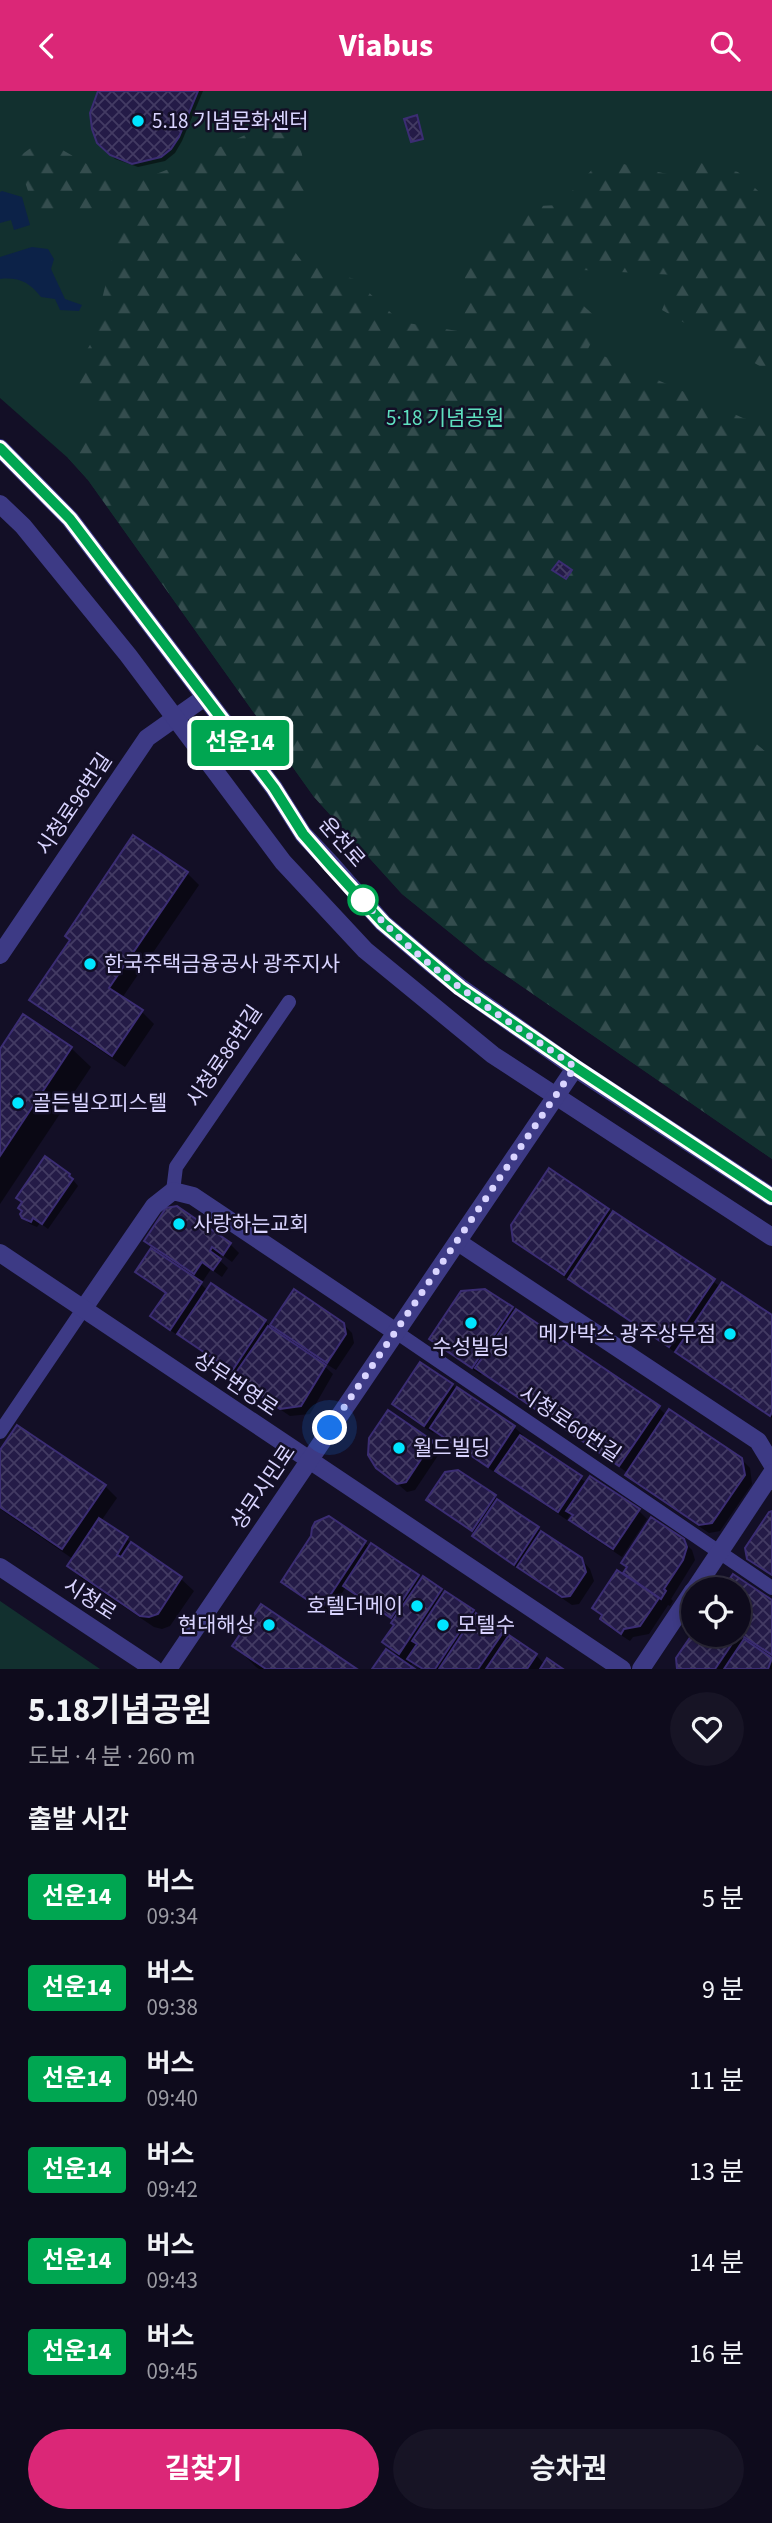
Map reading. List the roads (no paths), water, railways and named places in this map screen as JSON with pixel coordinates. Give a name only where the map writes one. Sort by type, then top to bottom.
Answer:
[{"type":"street","name":"운천로","points":[[0,448],[70,519],[274,788],[303,834],[383,923],[460,988],[772,1197]]},
{"type":"street","points":[[0,505],[23,526],[128,655],[283,863],[365,950],[484,1048],[772,1237]]},
{"type":"street","name":"시청로96번길","points":[[0,955],[147,738],[205,697]]},
{"type":"street","name":"시청로86번길","points":[[173,1191],[176,1167],[289,1002]]},
{"type":"street","name":"상무시민로","points":[[168,1669],[575,1067]]},
{"type":"street","points":[[0,1432],[154,1206],[173,1191],[193,1196],[396,1332]]},
{"type":"street","points":[[458,1242],[758,1441],[772,1464]]},
{"type":"street","name":"상무번영로","points":[[0,1253],[622,1669]]},
{"type":"street","name":"시청로60번길","points":[[396,1332],[772,1588]]},
{"type":"street","points":[[703,1577],[772,1473]]},
{"type":"street","name":"시청로","points":[[0,1567],[154,1669]]},
{"type":"street","points":[[641,1669],[681,1609]]},
{"type":"water","points":[[2,191],[22,197],[30,225],[14,230],[11,220],[0,223]]},
{"type":"water","points":[[32,247],[48,249],[54,259],[51,269],[65,299],[82,305],[79,311],[60,310],[55,299],[41,297],[23,282],[0,279],[0,257]]},
{"type":"place","name":"5.18 기념문화센터","points":[[138,121]]},
{"type":"place","name":"한국주택금융공사 광주지사","points":[[90,964]]},
{"type":"place","name":"골든빌오피스텔","points":[[18,1103]]},
{"type":"place","name":"사랑하는교회","points":[[179,1224]]},
{"type":"place","name":"수성빌딩","points":[[471,1323]]},
{"type":"place","name":"메가박스 광주상무점","points":[[730,1334]]},
{"type":"place","name":"월드빌딩","points":[[399,1448]]},
{"type":"place","name":"호텔더메이","points":[[417,1606]]},
{"type":"place","name":"현대해상","points":[[269,1625]]},
{"type":"place","name":"모텔수","points":[[443,1625]]},
{"type":"park label","name":"5·18 기념공원","points":[[445,418]]}]
